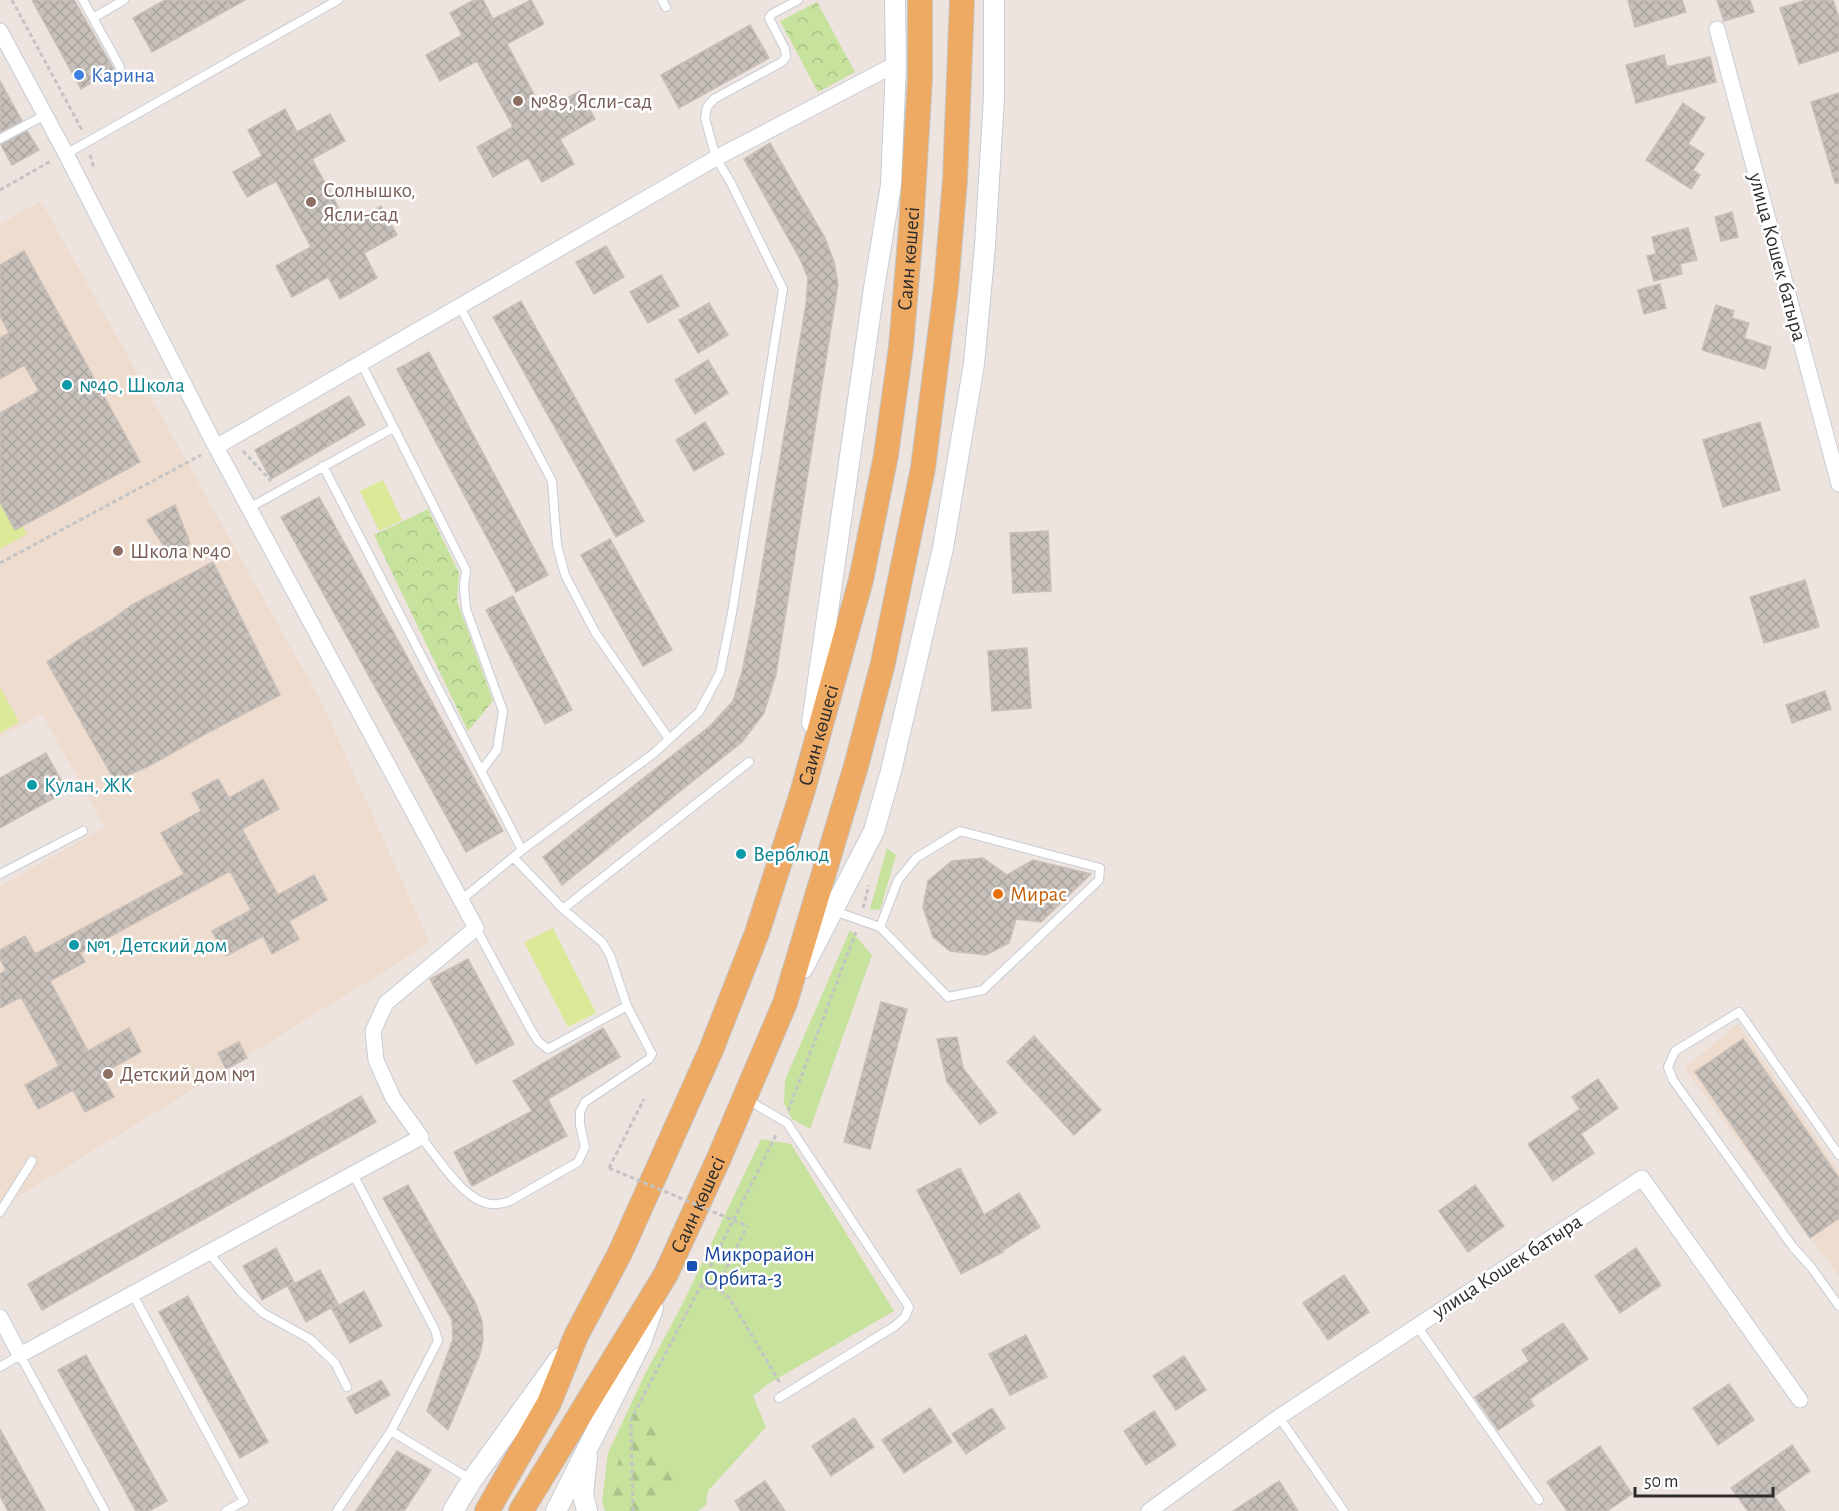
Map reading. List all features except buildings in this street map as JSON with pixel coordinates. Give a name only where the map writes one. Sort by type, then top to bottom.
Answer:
[{"type":"main road","name":"Саин көшесі","points":[[803,790],[861,580],[886,455],[902,347],[920,78],[921,0]]},
{"type":"main road","name":"Саин көшесі","points":[[521,1511],[666,1274],[785,1003],[856,766],[883,663],[923,468],[946,287],[955,180],[962,0]]},
{"type":"main road","points":[[488,1511],[549,1403],[576,1336],[620,1253],[711,1050],[757,933],[803,790]]},
{"type":"street","name":"Саин көшесі","points":[[803,790],[874,288],[891,185],[896,64],[895,0]]},
{"type":"street","name":"Саин көшесі","points":[[785,1003],[874,831],[891,771],[943,548],[974,364],[985,246],[994,98],[994,0]]},
{"type":"street","name":"улица Кошек батыра","points":[[1717,29],[1839,484]]},
{"type":"street","points":[[0,32],[222,443],[249,508],[476,928],[386,1003],[373,1031],[376,1060],[393,1098],[421,1137],[20,1355],[0,1317]]},
{"type":"street","points":[[222,443],[716,158],[896,64]]},
{"type":"street","name":"улица Кошек батыра","points":[[1149,1511],[1279,1417],[1642,1178],[1800,1400]]},
{"type":"street","points":[[556,1511],[588,1443],[641,1342],[666,1274]]},
{"type":"street","points":[[453,1511],[472,1480],[576,1336]]},
{"type":"street","points":[[587,1511],[583,1496],[588,1443]]},
{"type":"lane","points":[[83,0],[120,67]]},
{"type":"lane","points":[[93,18],[124,0]]},
{"type":"lane","points":[[66,154],[338,0]]},
{"type":"lane","points":[[460,900],[522,850],[653,754],[699,712],[720,673],[732,613],[783,289],[731,183],[716,158],[705,118],[707,107],[714,99],[782,62],[786,57],[785,49],[769,18],[772,14],[798,0]]},
{"type":"lane","points":[[0,139],[45,115]]},
{"type":"lane","points":[[459,305],[552,481],[557,545],[565,575],[595,632],[669,739]]},
{"type":"lane","points":[[361,363],[466,570],[464,586],[466,609],[503,711],[497,750],[481,771]]},
{"type":"lane","points":[[249,508],[393,428]]},
{"type":"lane","points":[[323,466],[522,850]]},
{"type":"lane","points":[[563,909],[749,762]]},
{"type":"lane","points":[[0,874],[82,831]]},
{"type":"lane","points":[[833,911],[880,927],[948,997],[983,990],[1099,880],[1100,868],[960,831],[916,858],[898,880],[880,927]]},
{"type":"lane","points":[[421,1137],[463,1188],[482,1202],[498,1205],[510,1201],[578,1162],[585,1148],[580,1112],[585,1102],[649,1059],[652,1054],[627,1006],[610,955],[602,942],[563,909],[514,858]]},
{"type":"lane","points":[[476,928],[530,1028],[538,1041],[548,1049],[627,1006]]},
{"type":"lane","points":[[1839,1155],[1739,1011],[1675,1051],[1668,1066],[1673,1080],[1786,1238],[1811,1267],[1839,1306]]},
{"type":"lane","points":[[744,1099],[787,1123],[909,1307],[904,1317],[895,1326],[782,1396]]},
{"type":"lane","points":[[0,1212],[32,1161]]},
{"type":"lane","points":[[337,1511],[391,1431],[438,1341],[435,1330],[353,1174]]},
{"type":"lane","points":[[208,1252],[241,1292],[264,1313],[310,1339],[335,1363],[347,1388]]},
{"type":"lane","points":[[132,1293],[244,1501],[226,1511]]},
{"type":"lane","points":[[1417,1326],[1539,1500]]},
{"type":"lane","points":[[0,1367],[20,1355],[105,1511]]},
{"type":"lane","points":[[1279,1417],[1344,1511]]},
{"type":"lane","points":[[391,1431],[472,1480]]},
{"type":"path","points":[[0,190],[66,154]]},
{"type":"path","points":[[0,563],[222,443],[247,454],[271,481],[282,489]]},
{"type":"path","points":[[644,1099],[609,1168],[747,1226],[717,1288]]},
{"type":"path","points":[[633,1511],[631,1420],[700,1287],[717,1288],[729,1297],[782,1396]]},
{"type":"shaded area","points":[[41,201],[323,705],[430,943],[0,1208],[0,886],[105,827],[42,714],[0,737],[0,224]]},
{"type":"shaded area","points":[[1738,1024],[1839,1171],[1839,1276],[1684,1068]]},
{"type":"green space","points":[[817,2],[855,72],[818,92],[780,21]]},
{"type":"green space","points":[[383,480],[402,520],[379,531],[360,491]]},
{"type":"green space","points":[[0,484],[27,534],[0,549]]},
{"type":"green space","points":[[428,509],[459,573],[457,601],[493,701],[468,731],[374,535]]},
{"type":"green space","points":[[0,687],[19,722],[0,733]]},
{"type":"green space","points":[[887,848],[896,855],[880,910],[870,909]]},
{"type":"green space","points":[[553,928],[596,1013],[568,1027],[524,942]]},
{"type":"green space","points":[[850,930],[872,955],[810,1129],[792,1119],[784,1103],[785,1080]]},
{"type":"green space","points":[[761,1139],[791,1144],[894,1311],[768,1384],[753,1396],[766,1427],[708,1491],[706,1505],[698,1511],[605,1511],[602,1503],[608,1453]]},
{"type":"green space","points":[[631,1410],[649,1417],[675,1486],[661,1511],[611,1511],[608,1503]]},
{"type":"place","name":"Карина","points":[[79,75]]},
{"type":"place","name":"№89, Ясли-сад","points":[[518,101]]},
{"type":"place","name":"Солнышко, Ясли-сад","points":[[311,202]]},
{"type":"place","name":"№40, Школа","points":[[67,385]]},
{"type":"place","name":"Школа №40","points":[[118,551]]},
{"type":"place","name":"Кулан, ЖК","points":[[32,785]]},
{"type":"place","name":"Верблюд","points":[[741,854]]},
{"type":"place","name":"Мирас","points":[[998,894]]},
{"type":"place","name":"№1, Детский дом","points":[[74,945]]},
{"type":"place","name":"Детский дом №1","points":[[108,1074]]},
{"type":"place","name":"Микрорайон Орбита-3","points":[[692,1266]]}]
